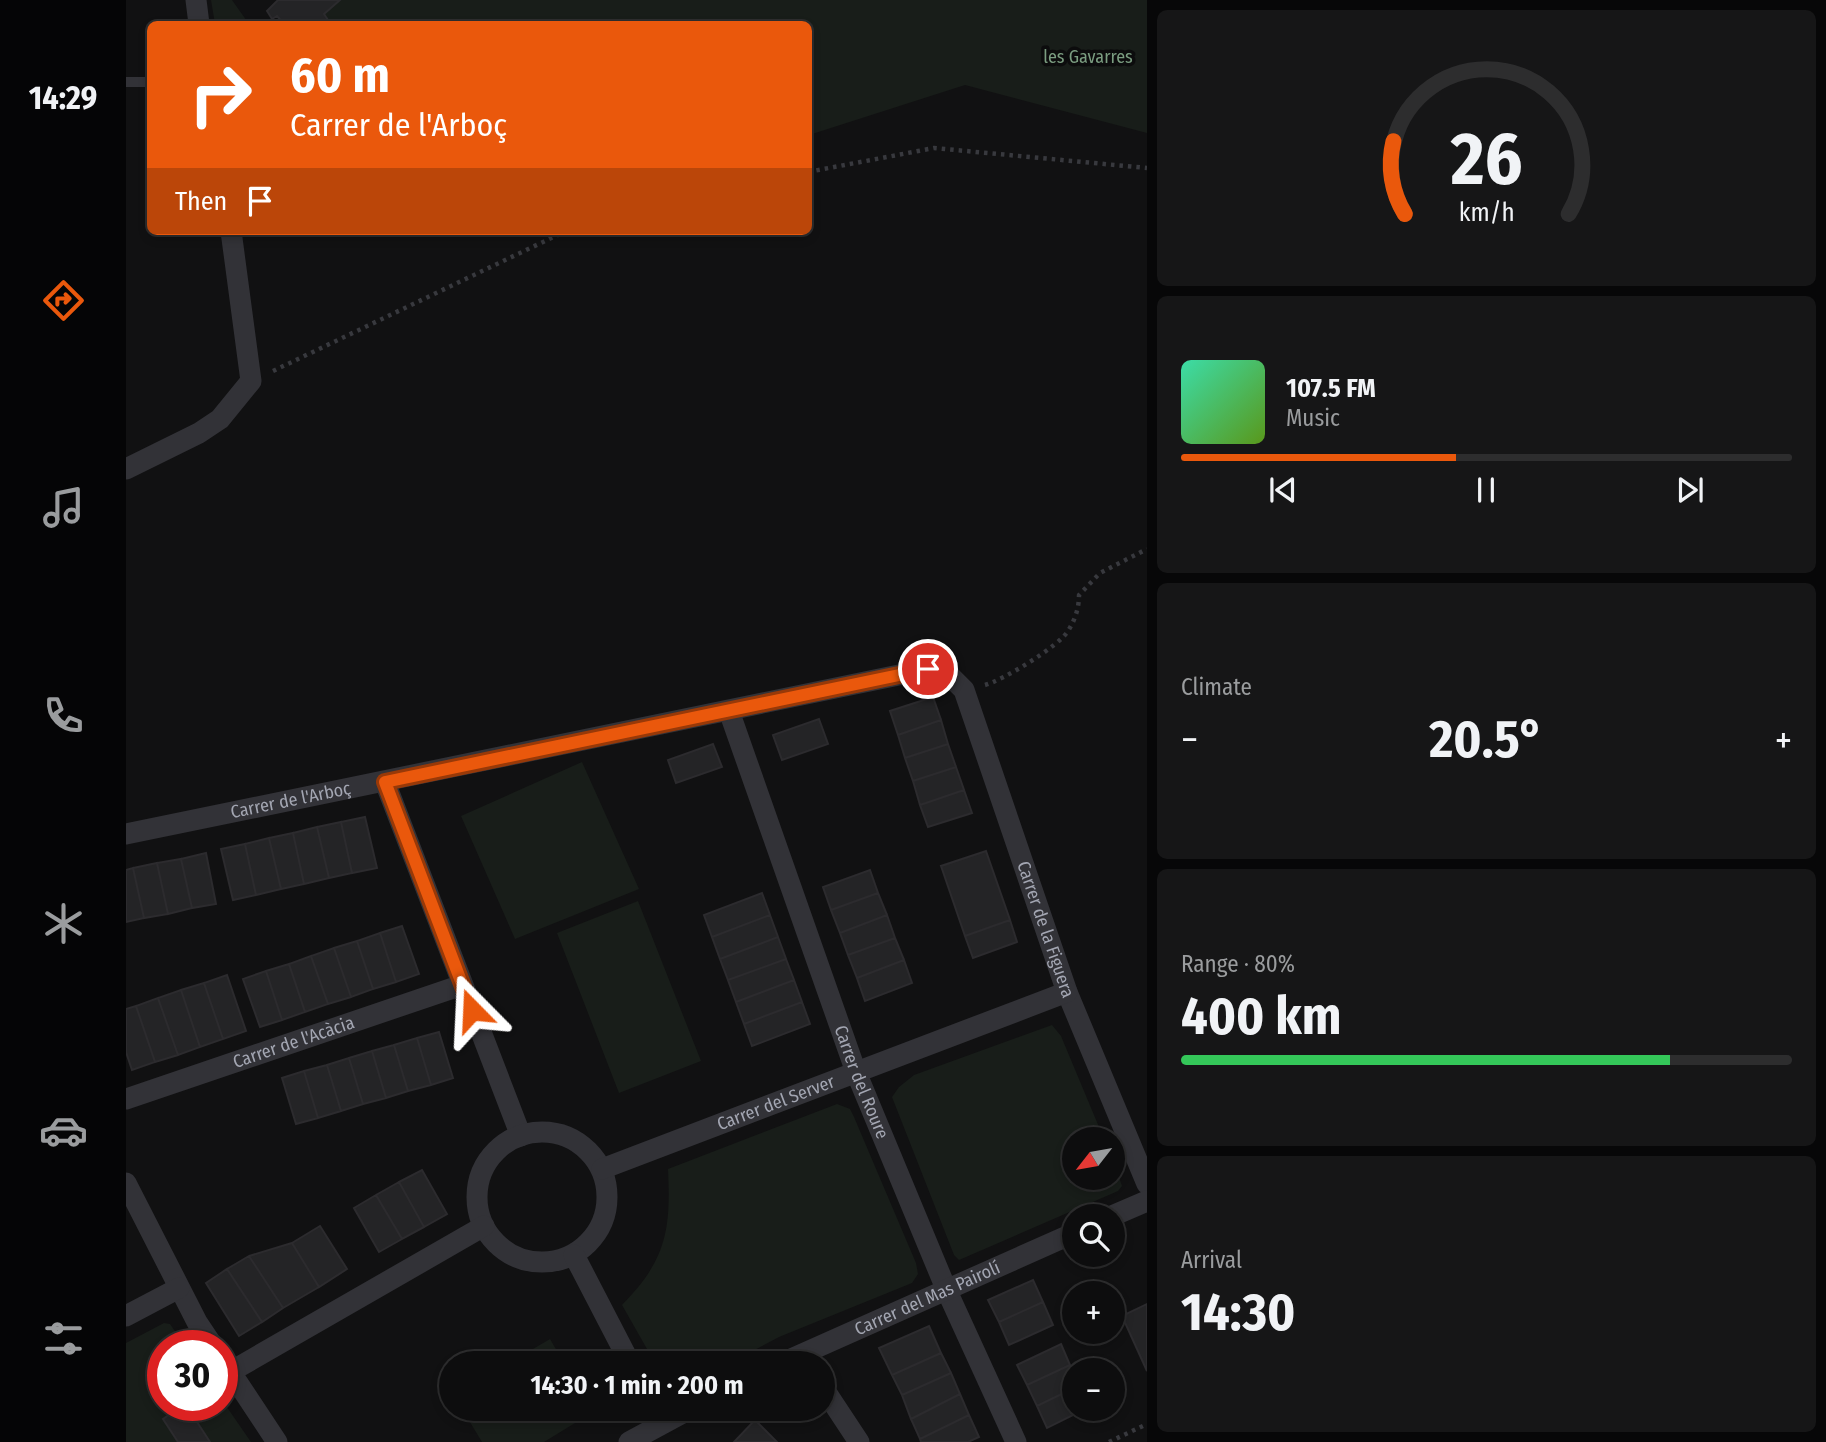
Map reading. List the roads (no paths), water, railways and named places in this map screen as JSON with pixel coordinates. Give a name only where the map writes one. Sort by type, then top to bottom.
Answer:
[{"type":"street","points":[[196,0],[200,21]]},
{"type":"street","points":[[126,469],[200,433],[220,419],[251,381],[232,235]]},
{"type":"street","name":"Carrer de l'Arboç","points":[[126,834],[928,669],[948,674]]},
{"type":"street","name":"Carrer de la Figuera","points":[[948,674],[964,690],[1067,992],[1147,1184]]},
{"type":"street","name":"Carrer del Roure","points":[[729,711],[856,1072],[947,1291],[1016,1442]]},
{"type":"street","points":[[385,782],[521,1136]]},
{"type":"street","name":"Carrer de l'Acàcia","points":[[126,1098],[462,985]]},
{"type":"street","name":"Carrer del Server","points":[[602,1169],[1067,992]]},
{"type":"street","points":[[551,1132],[580,1143],[602,1169],[608,1191],[601,1226],[574,1255],[541,1263],[518,1258],[503,1250],[480,1217],[477,1192],[484,1165],[499,1147],[521,1136],[551,1132]]},
{"type":"street","points":[[126,1183],[179,1288],[204,1330]]},
{"type":"street","points":[[1125,1210],[1147,1200]]},
{"type":"street","points":[[238,1360],[485,1226]]},
{"type":"street","name":"Carrer del Mas Pairolí","points":[[817,1351],[1062,1238]]},
{"type":"street","points":[[574,1255],[624,1351]]},
{"type":"street","points":[[126,1316],[179,1288]]},
{"type":"street","points":[[238,1384],[277,1442]]},
{"type":"street","points":[[835,1406],[859,1442]]},
{"type":"street","points":[[629,1442],[652,1421]]},
{"type":"lane","points":[[126,82],[147,82]]},
{"type":"park label","name":"les Gavarres","points":[[1088,57]]}]
